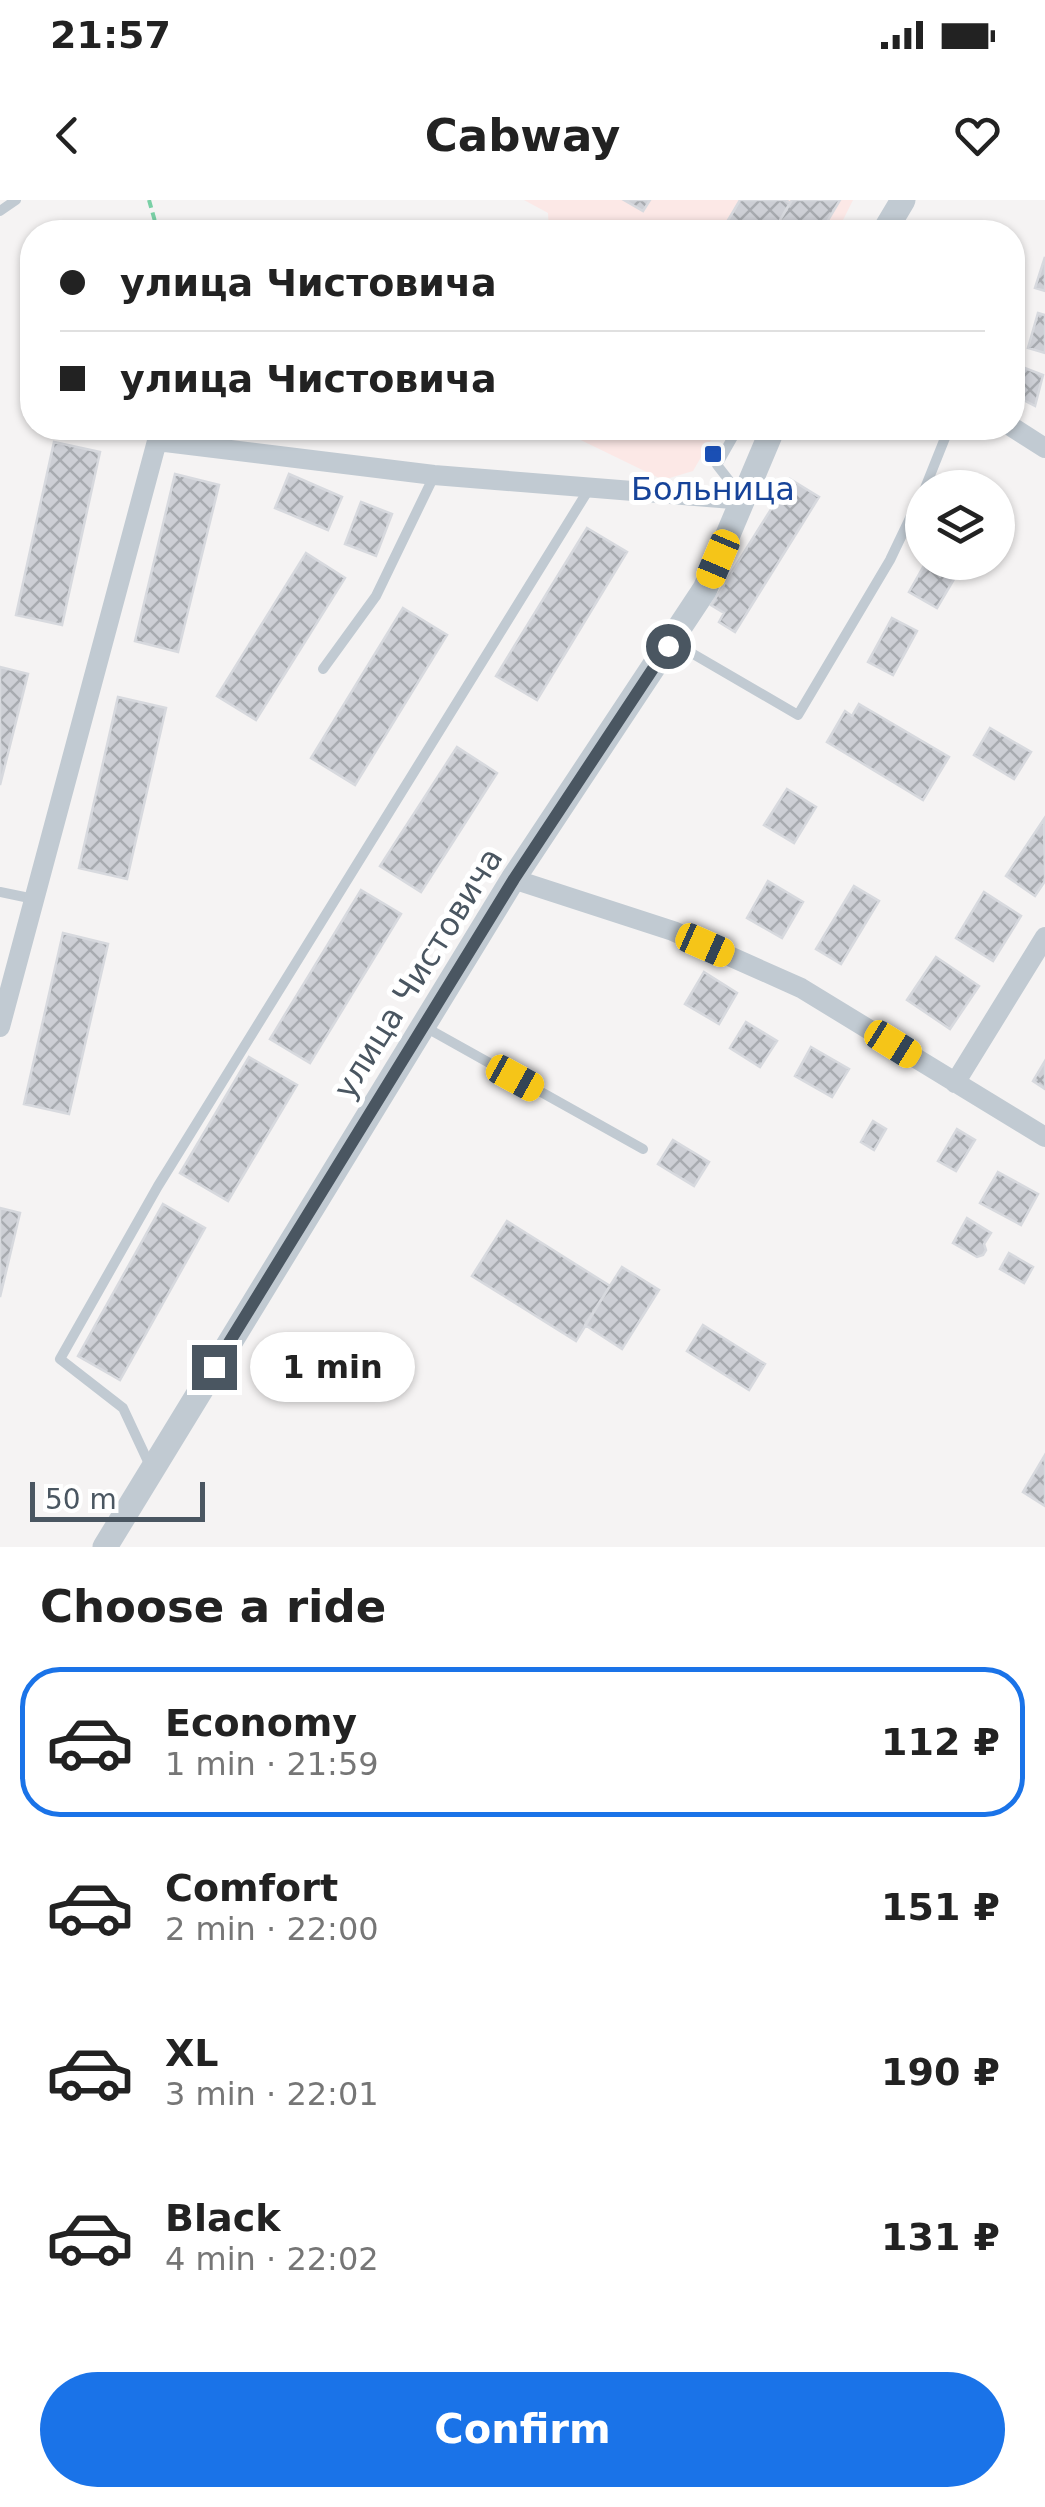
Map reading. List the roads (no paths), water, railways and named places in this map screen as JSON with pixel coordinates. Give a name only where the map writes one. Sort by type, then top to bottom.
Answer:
[{"type":"street","name":"улица Чистовича","points":[[105,1547],[514,879],[706,589],[768,440]]},
{"type":"street","points":[[0,1027],[157,441],[434,475],[744,500]]},
{"type":"street","points":[[514,879],[673,931],[801,988],[1045,1138]]},
{"type":"street","points":[[954,1082],[1045,937]]},
{"type":"lane","points":[[0,211],[16,200]]},
{"type":"lane","points":[[731,440],[717,464],[744,500]]},
{"type":"lane","points":[[932,470],[944,440]]},
{"type":"lane","points":[[323,670],[376,596],[434,475]]},
{"type":"lane","points":[[152,1469],[123,1408],[60,1359],[158,1186],[589,489]]},
{"type":"lane","points":[[676,644],[798,715],[905,529]]},
{"type":"lane","points":[[0,892],[35,899]]},
{"type":"lane","points":[[422,1026],[643,1149]]},
{"type":"place","name":"Больница","points":[[713,454]]}]
